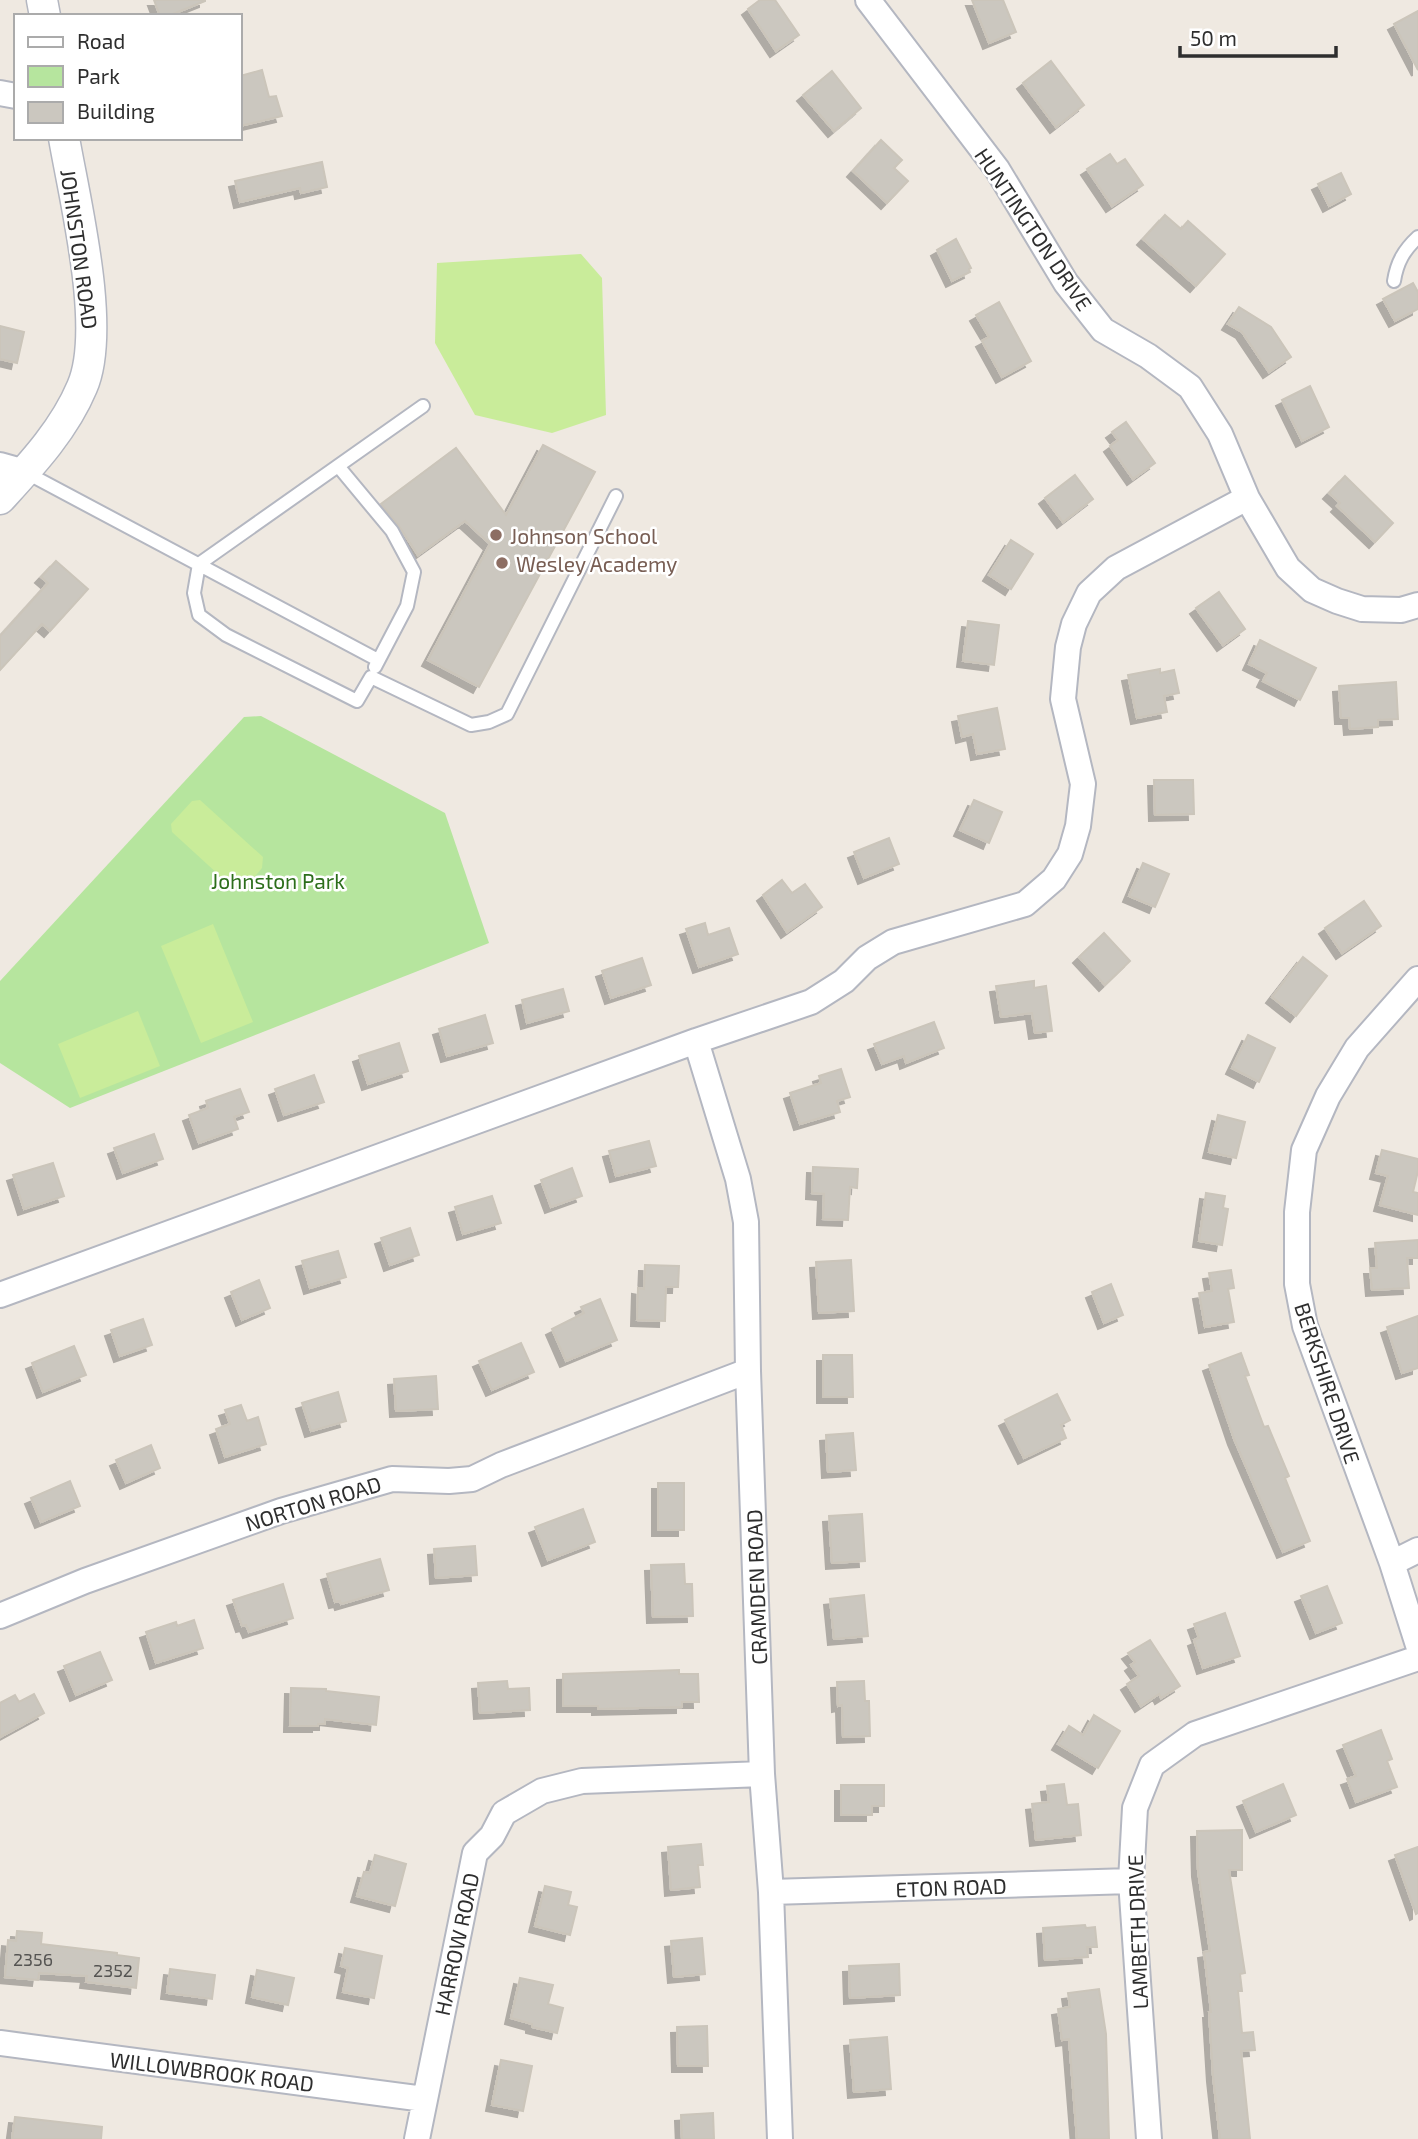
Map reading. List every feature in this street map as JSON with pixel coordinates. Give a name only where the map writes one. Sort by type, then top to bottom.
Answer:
[{"type":"street","name":"HUNTINGTON DRIVE","points":[[868,0],[998,169],[1066,283],[1103,330],[1148,356],[1190,387],[1220,434],[1247,498],[1288,568],[1312,590],[1362,609],[1401,610],[1418,605]]},
{"type":"street","name":"JOHNSTON ROAD","points":[[0,499],[12,468],[66,421],[84,384],[92,339],[88,284],[64,140]]},
{"type":"street","points":[[0,1294],[696,1041],[811,1002],[844,981],[867,958],[892,942],[1025,904],[1054,879],[1070,854],[1078,826],[1083,784],[1063,699],[1068,647],[1074,624],[1089,593],[1116,568],[1247,498]]},
{"type":"street","name":"BERKSHIRE DRIVE","points":[[1418,979],[1357,1048],[1328,1096],[1304,1150],[1297,1212],[1297,1284],[1305,1326],[1392,1563],[1418,1646]]},
{"type":"street","name":"CRAMDEN ROAD","points":[[696,1041],[738,1179],[746,1222],[748,1371],[762,1774],[771,1892],[780,2139]]},
{"type":"street","name":"NORTON ROAD","points":[[0,1616],[85,1581],[306,1504],[392,1479],[472,1479],[501,1465],[748,1371]]},
{"type":"street","points":[[1392,1563],[1418,1550]]},
{"type":"street","name":"LAMBETH DRIVE","points":[[1149,2139],[1131,1881],[1135,1808],[1152,1765],[1195,1734],[1418,1658]]},
{"type":"street","name":"HARROW ROAD","points":[[417,2139],[475,1853],[492,1836],[504,1813],[542,1791],[582,1781],[762,1774]]},
{"type":"street","name":"ETON ROAD","points":[[771,1892],[1131,1881]]},
{"type":"street","name":"WILLOWBROOK ROAD","points":[[0,2043],[424,2099]]},
{"type":"lane","points":[[1394,281],[1397,264],[1418,237]]},
{"type":"lane","points":[[338,466],[392,531],[414,572],[408,606],[357,701],[226,635],[199,615],[194,593],[199,564],[423,406]]},
{"type":"lane","points":[[12,468],[378,660]]},
{"type":"lane","points":[[371,677],[471,725],[489,722],[507,714],[616,496]]},
{"type":"green space","points":[[581,254],[602,278],[606,415],[552,433],[475,415],[435,343],[437,263]]},
{"type":"green space","name":"Johnston Park","points":[[261,716],[445,813],[489,943],[70,1108],[0,1063],[0,981],[244,717]]},
{"type":"green space","points":[[200,800],[263,857],[262,868],[245,888],[231,886],[172,832],[171,824],[192,801]]},
{"type":"green space","points":[[213,924],[253,1022],[201,1043],[161,946]]},
{"type":"green space","points":[[138,1011],[160,1066],[80,1098],[58,1044]]},
{"type":"building","points":[[154,0],[205,0],[173,14],[159,14]]},
{"type":"building","points":[[760,0],[775,0],[799,35],[776,51],[748,9]]},
{"type":"building","points":[[972,0],[1003,0],[1016,32],[989,43]]},
{"type":"building","points":[[1418,11],[1418,70],[1394,24]]},
{"type":"building","points":[[1051,61],[1084,105],[1056,127],[1023,83]]},
{"type":"building","points":[[262,70],[269,97],[276,96],[282,116],[242,126],[242,75]]},
{"type":"building","points":[[832,71],[861,108],[834,131],[803,95]]},
{"type":"building","points":[[881,140],[902,160],[894,168],[908,181],[887,203],[853,171]]},
{"type":"building","points":[[1110,154],[1117,164],[1125,159],[1143,185],[1112,206],[1087,169]]},
{"type":"building","points":[[322,162],[327,187],[301,193],[300,188],[240,202],[235,181]]},
{"type":"building","points":[[1341,173],[1351,194],[1329,206],[1318,184]]},
{"type":"building","points":[[1165,215],[1181,229],[1188,221],[1225,254],[1196,286],[1143,239]]},
{"type":"building","points":[[956,239],[971,268],[970,272],[952,281],[937,250]]},
{"type":"building","points":[[1413,283],[1418,292],[1418,309],[1395,321],[1383,299]]},
{"type":"building","points":[[999,302],[1031,361],[1002,377],[982,341],[989,337],[976,315]]},
{"type":"building","points":[[1239,307],[1271,327],[1291,357],[1269,372],[1242,332],[1228,324]]},
{"type":"building","points":[[0,326],[24,332],[17,363],[0,359]]},
{"type":"building","points":[[1310,386],[1329,427],[1302,441],[1282,400]]},
{"type":"building","points":[[1126,422],[1155,463],[1133,479],[1110,446],[1118,440],[1112,432]]},
{"type":"building","points":[[543,445],[595,472],[479,687],[428,660],[490,544],[465,521],[418,555],[381,504],[456,448],[506,515]]},
{"type":"building","points":[[1075,475],[1093,499],[1063,522],[1045,498]]},
{"type":"building","points":[[1345,476],[1393,523],[1375,542],[1337,506],[1340,503],[1329,493]]},
{"type":"building","points":[[1011,540],[1033,554],[1011,589],[989,575]]},
{"type":"building","points":[[56,561],[88,589],[50,631],[42,624],[0,670],[0,636],[48,583],[41,577]]},
{"type":"building","points":[[1219,592],[1245,629],[1223,645],[1196,608]]},
{"type":"building","points":[[968,621],[999,625],[994,665],[963,661]]},
{"type":"building","points":[[1260,640],[1316,668],[1300,700],[1263,681],[1267,673],[1249,664]]},
{"type":"building","points":[[1160,669],[1160,673],[1174,670],[1179,693],[1164,696],[1167,712],[1137,718],[1128,675]]},
{"type":"building","points":[[1396,682],[1398,719],[1378,720],[1378,727],[1350,729],[1349,718],[1341,718],[1339,686]]},
{"type":"building","points":[[997,708],[1005,749],[977,754],[973,734],[962,737],[958,716]]},
{"type":"building","points":[[1154,780],[1193,780],[1194,814],[1155,815]]},
{"type":"building","points":[[974,800],[1002,812],[989,843],[960,830]]},
{"type":"building","points":[[889,838],[899,864],[864,878],[854,852]]},
{"type":"building","points":[[1143,863],[1169,874],[1155,907],[1129,896]]},
{"type":"building","points":[[782,880],[792,893],[805,884],[822,907],[787,932],[763,895]]},
{"type":"building","points":[[1364,901],[1381,926],[1342,953],[1325,928]]},
{"type":"building","points":[[705,923],[708,935],[729,928],[738,954],[699,967],[686,929]]},
{"type":"building","points":[[1104,933],[1130,961],[1105,985],[1079,957]]},
{"type":"building","points":[[1303,957],[1327,976],[1296,1016],[1272,997]]},
{"type":"building","points":[[642,958],[651,985],[611,998],[602,971]]},
{"type":"building","points":[[1034,981],[1034,988],[1046,986],[1052,1031],[1035,1033],[1032,1013],[1001,1017],[996,986]]},
{"type":"building","points":[[563,989],[569,1011],[527,1023],[522,1000]]},
{"type":"building","points":[[485,1015],[493,1043],[447,1056],[439,1029]]},
{"type":"building","points":[[934,1022],[944,1048],[906,1063],[904,1056],[882,1064],[874,1044]]},
{"type":"building","points":[[1248,1035],[1275,1048],[1259,1082],[1232,1068]]},
{"type":"building","points":[[399,1043],[408,1071],[368,1084],[359,1056]]},
{"type":"building","points":[[841,1069],[850,1097],[837,1101],[840,1112],[800,1124],[790,1093],[821,1083],[819,1076]]},
{"type":"building","points":[[314,1075],[324,1102],[284,1115],[275,1089]]},
{"type":"building","points":[[240,1089],[249,1112],[234,1117],[238,1129],[199,1143],[189,1115],[208,1108],[206,1101]]},
{"type":"building","points":[[1218,1115],[1245,1122],[1236,1158],[1209,1152]]},
{"type":"building","points":[[154,1134],[163,1159],[123,1173],[114,1148]]},
{"type":"building","points":[[649,1141],[656,1166],[616,1176],[609,1151]]},
{"type":"building","points":[[1382,1150],[1418,1159],[1413,1192],[1418,1193],[1418,1215],[1380,1205],[1388,1176],[1376,1173]]},
{"type":"building","points":[[53,1163],[64,1196],[24,1209],[13,1175]]},
{"type":"building","points":[[813,1167],[858,1169],[857,1188],[850,1187],[848,1220],[823,1219],[824,1194],[812,1193]]},
{"type":"building","points":[[572,1168],[582,1196],[551,1207],[541,1180]]},
{"type":"building","points":[[1206,1193],[1225,1196],[1223,1208],[1228,1209],[1222,1245],[1199,1241]]},
{"type":"building","points":[[492,1196],[501,1223],[463,1234],[455,1207]]},
{"type":"building","points":[[410,1228],[419,1255],[390,1265],[381,1238]]},
{"type":"building","points":[[1418,1240],[1418,1258],[1407,1258],[1409,1288],[1372,1290],[1370,1268],[1377,1268],[1375,1243]]},
{"type":"building","points":[[338,1251],[346,1277],[310,1288],[302,1261]]},
{"type":"building","points":[[851,1260],[854,1311],[819,1313],[816,1262]]},
{"type":"building","points":[[645,1265],[679,1266],[678,1287],[666,1287],[665,1321],[637,1320],[638,1288],[644,1289]]},
{"type":"building","points":[[1231,1270],[1234,1288],[1228,1289],[1234,1322],[1205,1327],[1199,1293],[1212,1291],[1209,1273]]},
{"type":"building","points":[[259,1280],[270,1308],[242,1320],[231,1292]]},
{"type":"building","points":[[1111,1284],[1123,1315],[1104,1323],[1092,1292]]},
{"type":"building","points":[[600,1299],[617,1340],[566,1361],[552,1329],[584,1313],[581,1307]]},
{"type":"building","points":[[1418,1316],[1418,1368],[1402,1373],[1387,1327]]},
{"type":"building","points":[[143,1319],[152,1345],[120,1356],[111,1330]]},
{"type":"building","points":[[521,1343],[534,1372],[492,1390],[479,1361]]},
{"type":"building","points":[[74,1346],[86,1375],[43,1392],[32,1363]]},
{"type":"building","points":[[1241,1353],[1249,1375],[1245,1376],[1264,1427],[1268,1426],[1289,1476],[1285,1478],[1310,1541],[1283,1552],[1234,1439],[1209,1365]]},
{"type":"building","points":[[823,1355],[852,1355],[853,1397],[823,1397]]},
{"type":"building","points":[[436,1376],[438,1409],[396,1411],[394,1379]]},
{"type":"building","points":[[338,1392],[346,1421],[311,1431],[302,1403]]},
{"type":"building","points":[[1057,1394],[1070,1420],[1061,1425],[1066,1438],[1024,1458],[1005,1420]]},
{"type":"building","points":[[241,1405],[247,1421],[258,1417],[266,1444],[225,1457],[216,1429],[230,1424],[225,1410]]},
{"type":"building","points":[[853,1433],[856,1470],[828,1472],[826,1435]]},
{"type":"building","points":[[151,1445],[160,1468],[126,1483],[116,1460]]},
{"type":"building","points":[[70,1481],[80,1506],[41,1522],[31,1498]]},
{"type":"building","points":[[658,1483],[684,1483],[684,1530],[658,1530]]},
{"type":"building","points":[[583,1509],[595,1542],[548,1560],[535,1527]]},
{"type":"building","points":[[862,1514],[865,1561],[832,1563],[829,1516]]},
{"type":"building","points":[[475,1546],[477,1575],[436,1578],[434,1549]]},
{"type":"building","points":[[380,1559],[389,1590],[341,1604],[340,1601],[335,1602],[327,1574]]},
{"type":"building","points":[[684,1564],[685,1584],[692,1584],[693,1616],[653,1617],[651,1565]]},
{"type":"building","points":[[283,1584],[293,1618],[249,1632],[246,1625],[242,1626],[233,1600]]},
{"type":"building","points":[[1327,1586],[1342,1623],[1316,1633],[1301,1596]]},
{"type":"building","points":[[864,1595],[868,1636],[834,1639],[830,1599]]},
{"type":"building","points":[[1225,1613],[1240,1656],[1203,1668],[1194,1640],[1199,1638],[1194,1624]]},
{"type":"building","points":[[194,1620],[203,1648],[156,1663],[146,1632],[176,1622],[177,1626]]},
{"type":"building","points":[[1150,1640],[1180,1686],[1161,1698],[1159,1694],[1141,1706],[1127,1684],[1139,1676],[1131,1665],[1135,1662],[1128,1653]]},
{"type":"building","points":[[100,1652],[112,1680],[76,1695],[64,1666]]},
{"type":"building","points":[[679,1670],[679,1674],[698,1674],[699,1702],[682,1702],[682,1707],[598,1709],[598,1706],[563,1706],[563,1674]]},
{"type":"building","points":[[507,1681],[508,1689],[529,1688],[530,1710],[480,1713],[478,1683]]},
{"type":"building","points":[[864,1681],[865,1701],[869,1701],[870,1736],[843,1737],[842,1705],[838,1706],[837,1682]]},
{"type":"building","points":[[291,1688],[326,1689],[379,1697],[376,1725],[325,1719],[325,1724],[318,1726],[290,1726]]},
{"type":"building","points":[[34,1694],[44,1713],[0,1737],[0,1703],[15,1695],[19,1702]]},
{"type":"building","points":[[1094,1715],[1120,1731],[1098,1768],[1058,1744],[1069,1726],[1083,1735]]},
{"type":"building","points":[[1381,1730],[1392,1759],[1387,1761],[1397,1787],[1356,1802],[1347,1779],[1356,1776],[1343,1745]]},
{"type":"building","points":[[1064,1784],[1067,1805],[1078,1804],[1081,1835],[1036,1840],[1032,1804],[1049,1802],[1047,1786]]},
{"type":"building","points":[[1283,1784],[1296,1815],[1256,1832],[1243,1801]]},
{"type":"building","points":[[841,1785],[884,1785],[884,1806],[872,1806],[872,1815],[841,1815]]},
{"type":"building","points":[[1242,1830],[1242,1870],[1229,1870],[1245,1973],[1240,1974],[1242,1991],[1238,1991],[1242,2033],[1253,2032],[1255,2050],[1241,2051],[1250,2139],[1220,2139],[1204,1952],[1210,1951],[1198,1871],[1197,1831]]},
{"type":"building","points":[[701,1844],[703,1865],[698,1865],[700,1887],[671,1890],[668,1847]]},
{"type":"building","points":[[1418,1847],[1418,1913],[1416,1914],[1395,1855]]},
{"type":"building","points":[[375,1855],[406,1864],[395,1906],[357,1896],[364,1872],[370,1873]]},
{"type":"building","points":[[545,1886],[571,1892],[568,1905],[577,1907],[570,1935],[535,1926]]},
{"type":"building","points":[[1085,1925],[1086,1928],[1095,1927],[1097,1947],[1087,1947],[1088,1957],[1045,1960],[1043,1928]]},
{"type":"building","points":[[17,1931],[42,1933],[41,1944],[139,1958],[136,1988],[86,1982],[87,1976],[39,1973],[38,1980],[5,1977],[8,1940],[16,1941]]},
{"type":"building","points":[[702,1938],[705,1974],[674,1977],[671,1941]]},
{"type":"building","points":[[345,1948],[382,1956],[374,1998],[343,1992],[348,1968],[341,1966]]},
{"type":"building","points":[[899,1964],[900,1995],[850,1998],[849,1966]]},
{"type":"building","points":[[170,1969],[215,1975],[212,1999],[167,1993]]},
{"type":"building","points":[[257,1970],[294,1978],[288,2005],[252,1997]]},
{"type":"building","points":[[520,1978],[553,1985],[548,2004],[563,2008],[557,2033],[511,2018]]},
{"type":"building","points":[[1099,1989],[1106,2034],[1109,2139],[1077,2139],[1069,2039],[1062,2040],[1058,2009],[1070,2007],[1068,1993]]},
{"type":"building","points":[[707,2026],[708,2066],[678,2066],[677,2027]]},
{"type":"building","points":[[887,2037],[891,2089],[854,2092],[850,2040]]},
{"type":"building","points":[[501,2060],[532,2066],[523,2111],[492,2105]]},
{"type":"building","points":[[713,2113],[714,2139],[682,2139],[681,2115]]},
{"type":"building","points":[[15,2117],[102,2127],[101,2139],[12,2139]]},
{"type":"place","name":"Johnson School","points":[[496,535]]},
{"type":"place","name":"Wesley Academy","points":[[502,563]]}]
